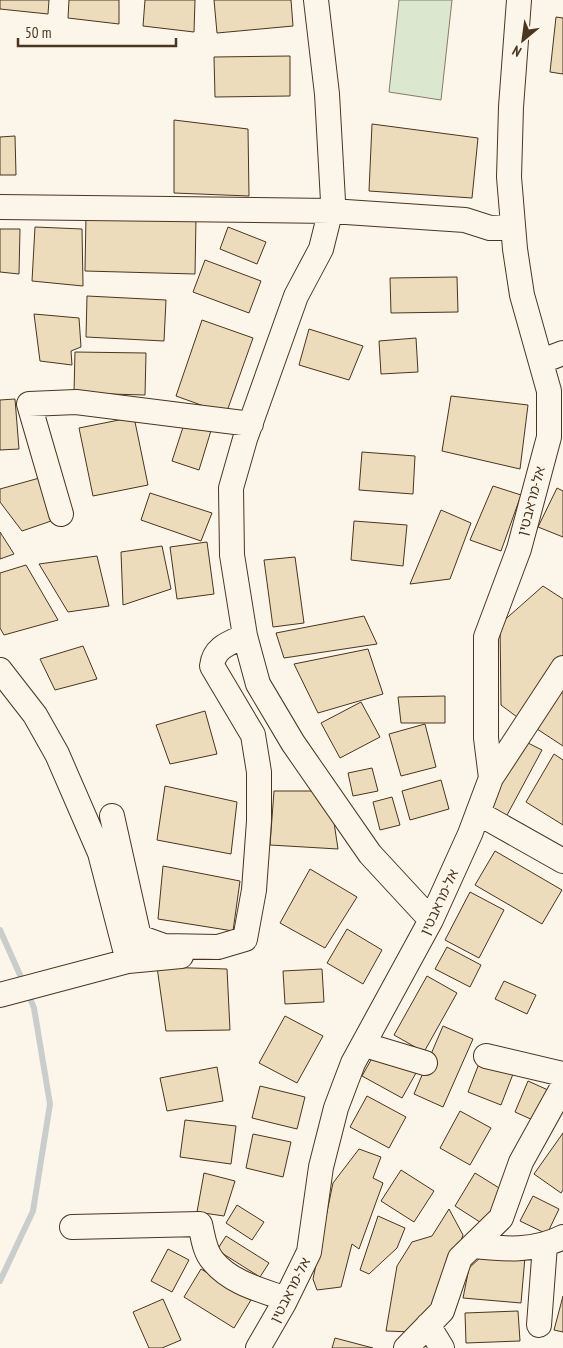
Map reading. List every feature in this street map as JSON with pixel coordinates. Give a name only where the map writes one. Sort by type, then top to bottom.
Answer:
[{"type":"street","points":[[316,0],[327,94],[333,201],[321,249],[296,296],[251,424],[231,488],[232,554],[245,636],[258,684],[293,743],[370,854],[431,920]]},
{"type":"street","name":"אל-מראבטין","points":[[258,1348],[286,1299],[309,1252],[321,1167],[336,1108],[353,1064],[365,1045],[431,920],[478,813],[491,778],[486,738],[486,637],[518,549],[549,437],[549,391],[552,357],[522,295],[513,227],[509,177],[511,106],[519,0]]},
{"type":"street","points":[[0,207],[331,210],[465,220],[490,228],[513,227]]},
{"type":"street","points":[[61,514],[29,404],[76,402],[251,424]]},
{"type":"street","points":[[0,995],[128,961],[193,955],[245,939],[254,890],[259,821],[259,772],[253,735],[212,666],[213,659],[224,645],[245,636]]},
{"type":"street","points":[[491,778],[563,668]]},
{"type":"street","points":[[0,670],[36,715],[58,754],[100,853],[128,961]]},
{"type":"street","points":[[478,813],[563,861]]},
{"type":"street","points":[[112,816],[139,937],[164,946],[218,947]]},
{"type":"street","points":[[365,1045],[425,1063]]},
{"type":"street","points":[[486,1056],[563,1074]]},
{"type":"street","points":[[406,1348],[442,1311],[460,1258],[501,1218],[521,1162],[563,1086]]},
{"type":"street","points":[[72,1227],[200,1224],[206,1248],[212,1261],[228,1274],[249,1286],[286,1299]]},
{"type":"street","points":[[473,1246],[512,1250],[554,1241],[540,1325]]},
{"type":"street","points":[[428,1326],[442,1348]]},
{"type":"green space","points":[[399,0],[452,0],[441,100],[389,92]]},
{"type":"building","points":[[0,0],[49,0],[48,14],[0,9]]},
{"type":"building","points":[[69,0],[119,0],[119,24],[68,18]]},
{"type":"building","points":[[145,0],[195,0],[194,32],[143,26]]},
{"type":"building","points":[[214,0],[291,0],[293,26],[217,33]]},
{"type":"building","points":[[556,17],[563,18],[563,74],[550,72]]},
{"type":"building","points":[[290,56],[290,96],[215,97],[214,57]]},
{"type":"building","points":[[174,120],[248,129],[249,196],[174,193]]},
{"type":"building","points":[[372,124],[478,138],[472,198],[369,191]]},
{"type":"building","points":[[15,136],[16,175],[0,175],[0,137]]},
{"type":"building","points":[[86,215],[196,218],[195,274],[85,271]]},
{"type":"building","points":[[35,227],[82,229],[83,286],[32,281]]},
{"type":"building","points":[[228,227],[266,242],[257,264],[220,249]]},
{"type":"building","points":[[0,229],[20,229],[19,274],[0,272]]},
{"type":"building","points":[[205,260],[261,281],[249,313],[193,292]]},
{"type":"building","points":[[457,277],[458,312],[391,313],[390,278]]},
{"type":"building","points":[[87,296],[166,300],[164,341],[86,337]]},
{"type":"building","points":[[34,314],[79,318],[81,347],[71,351],[72,365],[40,361]]},
{"type":"building","points":[[202,320],[253,338],[226,414],[176,396]]},
{"type":"building","points":[[309,329],[363,346],[349,380],[299,365]]},
{"type":"building","points":[[416,338],[418,372],[381,374],[379,341]]},
{"type":"building","points":[[75,352],[146,353],[145,395],[74,393]]},
{"type":"building","points":[[451,396],[528,405],[520,469],[442,451]]},
{"type":"building","points":[[15,399],[19,449],[0,450],[0,400]]},
{"type":"building","points":[[187,415],[213,424],[199,470],[172,461]]},
{"type":"building","points":[[134,417],[148,485],[93,496],[79,428]]},
{"type":"building","points":[[362,452],[415,456],[413,494],[359,490]]},
{"type":"building","points":[[43,477],[57,519],[22,531],[0,502],[0,489]]},
{"type":"building","points":[[493,486],[521,495],[501,551],[470,540]]},
{"type":"building","points":[[557,488],[563,491],[563,537],[538,527]]},
{"type":"building","points":[[150,493],[212,513],[201,541],[141,520]]},
{"type":"building","points":[[441,510],[471,523],[450,579],[410,584]]},
{"type":"building","points":[[354,521],[407,525],[403,566],[351,560]]},
{"type":"building","points":[[0,532],[14,554],[0,559]]},
{"type":"building","points":[[207,542],[214,594],[177,599],[170,547]]},
{"type":"building","points":[[162,546],[171,589],[123,605],[121,552]]},
{"type":"building","points":[[97,556],[109,606],[68,612],[39,564]]},
{"type":"building","points":[[295,557],[304,623],[273,627],[264,560]]},
{"type":"building","points":[[26,565],[58,620],[4,635],[0,628],[0,573]]},
{"type":"building","points":[[543,586],[563,599],[563,655],[521,720],[501,705],[500,624]]},
{"type":"building","points":[[364,616],[377,644],[284,658],[276,633]]},
{"type":"building","points":[[83,646],[97,679],[55,690],[40,659]]},
{"type":"building","points":[[368,649],[383,694],[318,713],[294,664]]},
{"type":"building","points":[[560,688],[563,690],[563,746],[534,727]]},
{"type":"building","points":[[445,696],[445,723],[401,723],[398,697]]},
{"type":"building","points":[[361,702],[380,737],[340,758],[321,723]]},
{"type":"building","points":[[205,711],[217,754],[170,764],[156,725]]},
{"type":"building","points":[[425,724],[436,767],[401,776],[389,734]]},
{"type":"building","points":[[524,741],[542,750],[506,817],[488,808]]},
{"type":"building","points":[[554,754],[563,760],[563,825],[526,802]]},
{"type":"building","points":[[372,768],[378,791],[353,796],[348,773]]},
{"type":"building","points":[[441,780],[449,809],[410,820],[402,791]]},
{"type":"building","points":[[165,786],[237,802],[231,854],[157,840]]},
{"type":"building","points":[[274,791],[320,791],[332,809],[338,849],[270,845]]},
{"type":"building","points":[[392,797],[400,825],[380,830],[373,802]]},
{"type":"building","points":[[495,851],[562,890],[542,924],[475,885]]},
{"type":"building","points":[[163,866],[240,881],[233,931],[158,919]]},
{"type":"building","points":[[310,869],[357,897],[325,948],[280,923]]},
{"type":"building","points":[[470,892],[504,910],[479,958],[445,940]]},
{"type":"building","points":[[347,929],[382,950],[363,984],[327,963]]},
{"type":"building","points":[[447,947],[481,965],[470,987],[435,969]]},
{"type":"building","points":[[157,967],[227,969],[230,1030],[166,1031]]},
{"type":"building","points":[[322,969],[324,1002],[285,1004],[283,971]]},
{"type":"building","points":[[427,976],[457,993],[424,1052],[394,1035]]},
{"type":"building","points":[[504,981],[536,995],[527,1014],[495,999]]},
{"type":"building","points":[[285,1016],[323,1036],[297,1083],[259,1063]]},
{"type":"building","points":[[443,1026],[473,1039],[443,1107],[414,1094]]},
{"type":"building","points":[[376,1051],[416,1073],[402,1098],[362,1076]]},
{"type":"building","points":[[480,1061],[513,1074],[501,1105],[468,1092]]},
{"type":"building","points":[[217,1067],[223,1101],[167,1111],[160,1078]]},
{"type":"building","points":[[528,1081],[548,1090],[535,1121],[515,1112]]},
{"type":"building","points":[[260,1086],[305,1097],[297,1129],[252,1118]]},
{"type":"building","points":[[367,1096],[406,1117],[389,1148],[350,1127]]},
{"type":"building","points":[[460,1111],[491,1128],[470,1165],[440,1148]]},
{"type":"building","points":[[185,1120],[236,1126],[231,1164],[180,1157]]},
{"type":"building","points":[[563,1133],[563,1190],[561,1193],[534,1174]]},
{"type":"building","points":[[253,1134],[291,1142],[283,1177],[246,1168]]},
{"type":"building","points":[[359,1149],[381,1157],[373,1178],[383,1183],[359,1249],[352,1244],[341,1287],[317,1290],[313,1279],[333,1183]]},
{"type":"building","points":[[401,1170],[434,1191],[414,1222],[381,1201]]},
{"type":"building","points":[[204,1173],[235,1181],[224,1216],[197,1212]]},
{"type":"building","points":[[475,1173],[504,1191],[483,1224],[455,1206]]},
{"type":"building","points":[[533,1196],[559,1209],[547,1234],[520,1221]]},
{"type":"building","points":[[237,1205],[264,1222],[252,1240],[226,1223]]},
{"type":"building","points":[[449,1209],[463,1235],[436,1313],[412,1332],[386,1331],[397,1266],[412,1242],[432,1236]]},
{"type":"building","points":[[378,1216],[405,1228],[397,1248],[369,1274],[360,1270]]},
{"type":"building","points":[[226,1236],[269,1263],[260,1277],[217,1250]]},
{"type":"building","points":[[168,1249],[189,1260],[172,1292],[151,1281]]},
{"type":"building","points":[[525,1257],[521,1303],[463,1298],[469,1268],[480,1258]]},
{"type":"building","points":[[201,1269],[251,1300],[234,1328],[184,1297]]},
{"type":"building","points":[[563,1296],[563,1332],[554,1330]]},
{"type":"building","points":[[163,1299],[181,1340],[162,1348],[149,1348],[133,1312]]},
{"type":"building","points":[[518,1311],[520,1341],[466,1343],[465,1313]]},
{"type":"building","points":[[335,1338],[373,1348],[332,1348]]},
{"type":"waterway","points":[[0,930],[24,984]]},
{"type":"waterway","points":[[0,1281],[33,1211],[50,1104],[34,1008],[28,993]]}]
